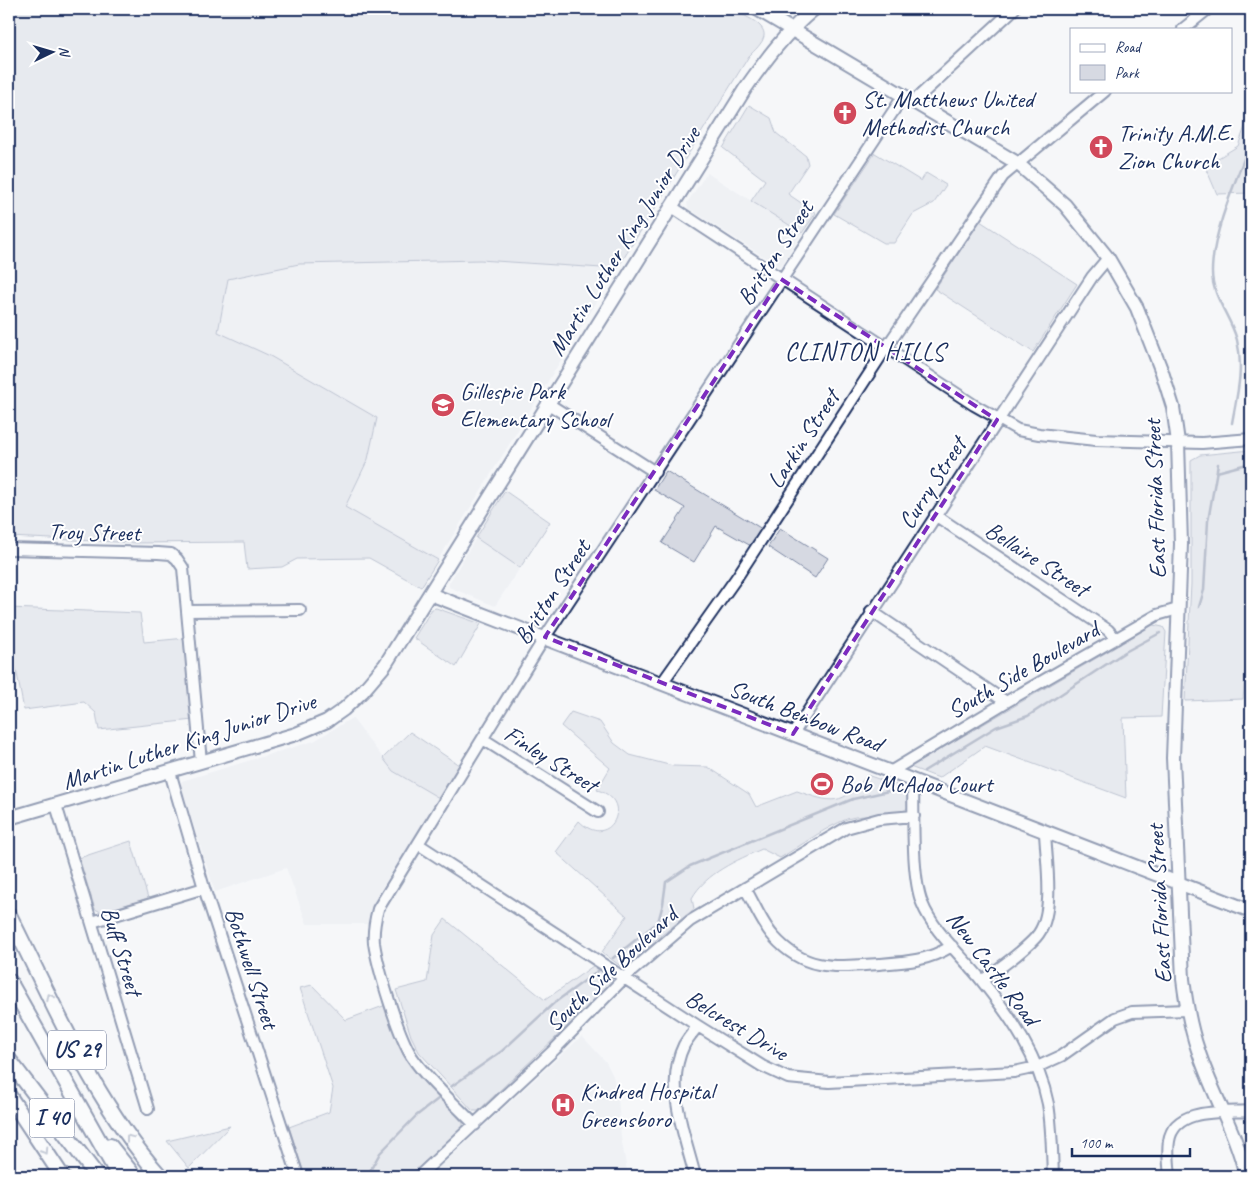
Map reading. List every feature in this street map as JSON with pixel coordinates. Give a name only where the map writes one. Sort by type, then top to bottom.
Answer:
[{"type":"highway","name":"US 29","points":[[9,914],[98,1090],[116,1120],[160,1176]]},
{"type":"highway","points":[[9,981],[119,1176]]},
{"type":"highway","name":"I 40","points":[[9,1060],[96,1176]]},
{"type":"highway","points":[[59,1068],[105,1140],[134,1176]]},
{"type":"highway","name":"I 40","points":[[9,1096],[62,1176]]},
{"type":"main road","name":"East Florida Street","points":[[757,9],[1017,163],[1065,205],[1108,258],[1137,308],[1159,362],[1173,407],[1178,442],[1180,536],[1172,727],[1183,979],[1187,1010],[1198,1050],[1240,1151],[1246,1176]]},
{"type":"main road","name":"Martin Luther King Junior Drive","points":[[9,818],[296,734],[327,721],[344,709],[374,680],[430,594],[547,403],[745,89],[791,28],[814,9]]},
{"type":"main road","name":"South Benbow Road","points":[[430,594],[1251,911]]},
{"type":"street","name":"Britton Street","points":[[475,1125],[421,1069],[402,1037],[379,965],[374,942],[374,925],[378,909],[545,637],[781,279],[909,98],[1014,9]]},
{"type":"street","points":[[1184,28],[1208,9]]},
{"type":"street","name":"Larkin Street","points":[[662,683],[737,578],[886,348],[1003,176],[1104,92]]},
{"type":"street","points":[[672,207],[997,420],[1018,430],[1096,440],[1225,443],[1251,439]]},
{"type":"street","name":"Curry Street","points":[[793,734],[871,611],[997,420],[1092,277],[1108,258]]},
{"type":"street","points":[[547,403],[655,472]]},
{"type":"street","name":"Bellaire Street","points":[[935,515],[1108,630],[1116,639]]},
{"type":"street","name":"Troy Street","points":[[9,550],[171,554],[177,558],[183,568],[188,611]]},
{"type":"street","name":"South Side Boulevard","points":[[890,772],[1156,615],[1178,609]]},
{"type":"street","points":[[201,762],[188,611],[300,610]]},
{"type":"street","points":[[871,611],[1006,702]]},
{"type":"street","name":"Finley Street","points":[[483,739],[598,812]]},
{"type":"street","name":"Bothwell Street","points":[[170,772],[204,888],[298,1176]]},
{"type":"street","name":"New Castle Road","points":[[913,781],[916,878],[921,902],[931,921],[982,981],[1029,1050],[1037,1067],[1048,1105],[1053,1176]]},
{"type":"street","name":"Buff Street","points":[[56,805],[148,1109]]},
{"type":"street","name":"South Side Boulevard","points":[[418,1176],[555,1049],[625,977],[690,921],[846,828],[879,819],[914,816]]},
{"type":"street","points":[[982,981],[1032,941],[1043,926],[1048,908],[1045,832]]},
{"type":"street","name":"Belcrest Drive","points":[[418,844],[698,1026],[762,1066],[788,1078],[802,1081],[829,1082],[1014,1072],[1037,1067],[1061,1056],[1115,1018],[1132,1012],[1187,1010]]},
{"type":"street","points":[[92,922],[204,888]]},
{"type":"street","points":[[745,888],[773,937],[801,959],[816,966],[914,962],[935,956],[952,946]]},
{"type":"street","points":[[695,1176],[675,1089],[677,1067],[684,1046],[698,1026]]},
{"type":"street","points":[[1170,1176],[1169,1139],[1176,1127],[1186,1117],[1200,1114],[1251,1111]]},
{"type":"highlighted area","points":[[781,279],[997,420],[793,734],[545,637]]},
{"type":"shaded area","points":[[707,173],[802,233],[781,266],[778,266],[688,208],[687,203]]},
{"type":"shaded area","name":"Gillespie Park Elementary School","points":[[480,260],[617,269],[438,560],[345,508],[368,459],[218,332],[228,279],[299,264]]},
{"type":"shaded area","points":[[476,538],[520,568],[495,606],[449,587],[449,583]]},
{"type":"shaded area","points":[[352,718],[393,771],[439,798],[379,892],[368,924],[307,924],[286,868],[215,892],[181,785],[182,781],[314,741]]},
{"type":"shaded area","name":"Kindred Hospital Greensboro","points":[[582,1036],[606,1062],[613,1076],[618,1097],[621,1137],[628,1176],[430,1176]]},
{"type":"green space","points":[[9,9],[731,9],[757,23],[764,31],[764,36],[760,44],[749,56],[617,269],[480,260],[299,264],[228,279],[218,332],[270,356],[377,418],[368,459],[345,507],[438,560],[421,587],[369,558],[297,559],[282,567],[247,569],[244,542],[137,543],[9,537]]},
{"type":"green space","points":[[749,105],[771,118],[776,133],[806,156],[808,164],[788,194],[816,213],[802,233],[751,201],[765,180],[723,148]]},
{"type":"green space","points":[[1251,110],[1251,193],[1217,194],[1205,166],[1238,146]]},
{"type":"green space","points":[[875,153],[921,181],[926,173],[946,185],[934,203],[913,214],[894,243],[884,243],[834,214]]},
{"type":"green space","points":[[980,221],[1077,284],[1033,352],[935,289]]},
{"type":"green space","points":[[1251,450],[1251,609],[1243,699],[1185,701],[1191,584],[1191,460],[1200,455]]},
{"type":"green space","points":[[666,471],[762,529],[751,546],[716,526],[694,562],[662,543],[685,508],[654,490]]},
{"type":"green space","points":[[505,491],[550,522],[520,568],[476,538]]},
{"type":"green space","points":[[780,528],[828,558],[815,578],[768,547]]},
{"type":"green space","points":[[9,608],[140,613],[144,642],[186,638],[193,720],[99,730],[96,713],[84,702],[24,710],[11,643],[9,643]]},
{"type":"green space","points":[[436,608],[481,624],[456,667],[414,638],[432,609]]},
{"type":"green space","points":[[1153,625],[1163,627],[1166,632],[1161,717],[1123,718],[1126,798],[985,746],[939,778],[910,767]]},
{"type":"green space","points":[[571,712],[600,722],[614,743],[630,755],[673,766],[708,767],[749,794],[756,807],[797,791],[819,798],[836,800],[850,793],[867,775],[907,789],[908,808],[895,813],[847,819],[821,832],[780,858],[762,849],[723,868],[705,881],[698,889],[692,898],[694,909],[657,939],[628,967],[623,968],[602,952],[627,916],[556,852],[579,821],[590,829],[600,831],[609,827],[614,821],[617,812],[615,803],[609,795],[597,790],[610,768],[561,726]]},
{"type":"green space","points":[[410,732],[459,765],[439,798],[393,771],[383,758]]},
{"type":"green space","points":[[131,841],[148,898],[101,912],[95,909],[79,858]]},
{"type":"green space","points":[[445,919],[545,1000],[593,966],[612,979],[612,984],[478,1111],[473,1111],[419,1052],[411,1036],[396,990],[427,982],[434,935]]},
{"type":"green space","points":[[312,985],[346,1020],[386,1005],[403,1055],[463,1123],[463,1127],[409,1176],[305,1176],[289,1127],[329,1112],[333,1088],[300,988]]},
{"type":"green space","points":[[230,1126],[189,1168],[167,1141]]},
{"type":"waterway","points":[[1232,423],[1240,372],[1239,351],[1234,332],[1215,290],[1212,272],[1213,257],[1221,223],[1251,141]]},
{"type":"waterway","points":[[1217,472],[1251,463]]},
{"type":"waterway","points":[[1199,607],[1204,590],[1208,521],[1218,464]]},
{"type":"waterway","points":[[924,771],[996,727],[1028,716],[1125,652],[1160,633]]},
{"type":"waterway","points":[[613,958],[658,922],[666,882],[690,866],[853,799],[902,788]]},
{"type":"waterway","points":[[452,1086],[502,1051],[554,1003],[598,971]]},
{"type":"waterway","points":[[367,1176],[380,1153],[416,1116],[438,1099]]},
{"type":"place","name":"St. Matthews United Methodist Church","points":[[845,113]]},
{"type":"place","name":"Trinity A.M.E. Zion Church","points":[[1101,147]]},
{"type":"place","name":"Gillespie Park Elementary School","points":[[443,405]]},
{"type":"place","name":"Bob McAdoo Court","points":[[822,784]]},
{"type":"place","name":"Kindred Hospital Greensboro","points":[[563,1105]]},
{"type":"district","name":"CLINTON HILLS","points":[[865,352]]}]
